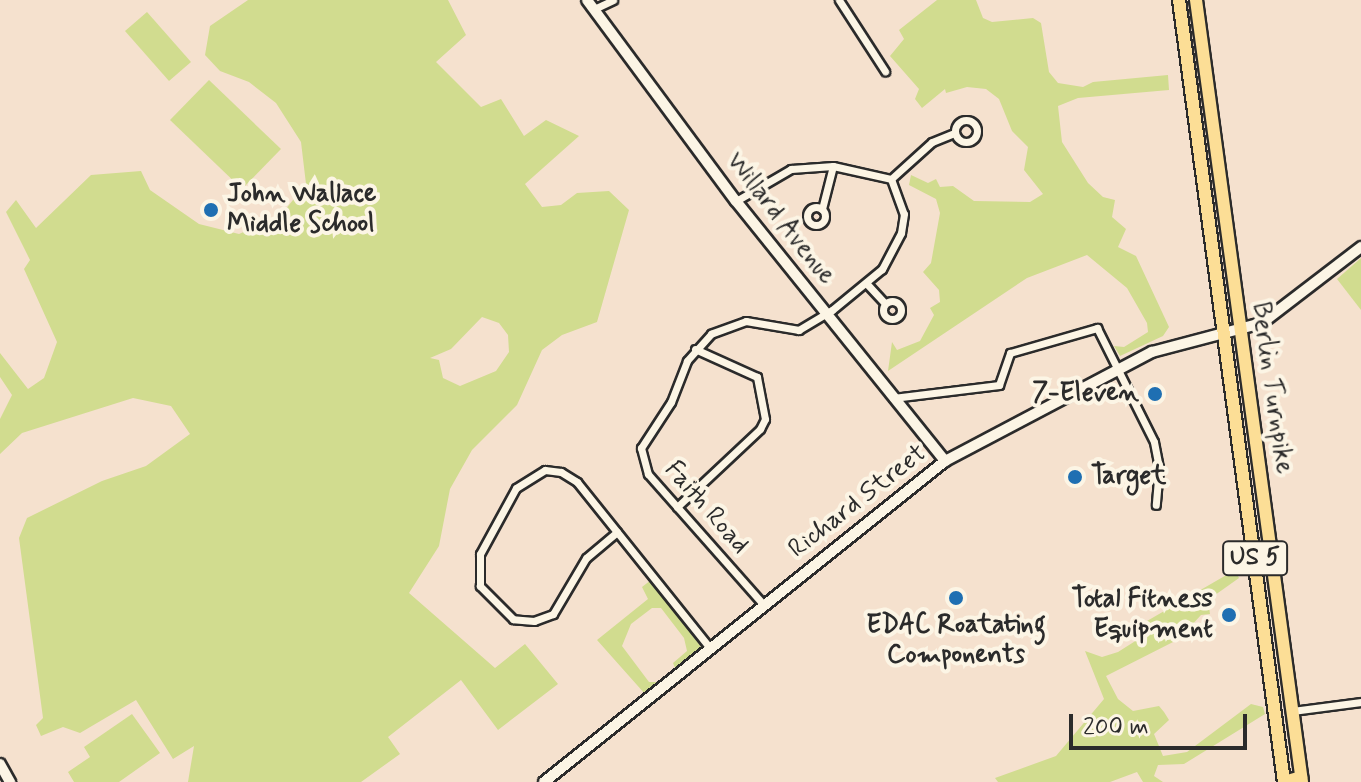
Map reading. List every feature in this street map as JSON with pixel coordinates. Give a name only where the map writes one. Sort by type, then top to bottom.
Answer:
[{"type":"highway","name":"Berlin Turnpike","points":[[1179,0],[1284,782]]},
{"type":"highway","name":"Berlin Turnpike","points":[[1196,0],[1301,780]]},
{"type":"highway","points":[[1255,557],[1271,554]]},
{"type":"highway","points":[[1284,782],[1301,780]]},
{"type":"main road","name":"Willard Avenue","points":[[590,4],[736,201],[945,461]]},
{"type":"main road","name":"Richard Street","points":[[544,782],[945,461],[1152,352],[1262,323],[1361,247]]},
{"type":"main road","points":[[0,764],[10,782]]},
{"type":"street","points":[[590,4],[613,0]]},
{"type":"street","points":[[839,0],[885,71]]},
{"type":"street","points":[[736,201],[791,169],[833,166],[891,179],[932,142],[954,133]]},
{"type":"street","points":[[822,209],[833,166]]},
{"type":"street","name":"Faith Road","points":[[763,604],[648,474],[641,448],[671,402],[695,349],[731,323],[793,331],[826,313],[867,284],[882,269],[901,233],[901,197],[891,179]]},
{"type":"street","points":[[867,284],[885,303]]},
{"type":"street","points":[[893,398],[999,385],[1010,353],[1097,328],[1156,448],[1156,505]]},
{"type":"street","points":[[677,507],[765,419],[757,377],[695,349]]},
{"type":"street","points":[[617,532],[586,558],[553,614],[534,621],[513,619],[480,586],[480,554],[516,488],[528,476],[545,470],[569,477],[617,532],[710,648]]},
{"type":"street","points":[[1292,711],[1361,702]]},
{"type":"green space","points":[[248,0],[448,0],[466,35],[436,62],[481,107],[501,99],[524,136],[546,120],[579,136],[525,184],[542,207],[561,205],[577,193],[609,191],[629,210],[597,322],[562,335],[542,350],[517,405],[472,450],[450,489],[439,546],[409,593],[495,668],[525,644],[558,684],[498,730],[461,680],[388,737],[400,754],[361,782],[188,782],[194,746],[173,759],[136,700],[80,733],[63,727],[41,736],[36,725],[43,718],[19,538],[27,518],[102,481],[146,466],[190,434],[171,406],[133,398],[22,433],[0,454],[0,419],[12,395],[0,377],[0,353],[28,389],[44,378],[57,342],[24,269],[30,260],[6,212],[16,200],[36,228],[91,175],[141,171],[150,190],[199,224],[239,234],[280,216],[306,184],[301,142],[276,103],[249,82],[220,71],[205,55],[210,26]],"holes":[[[482,317],[499,323],[508,335],[509,352],[496,371],[460,386],[443,378],[439,360],[430,358],[451,349]]]},
{"type":"green space","points":[[937,0],[976,0],[983,18],[992,22],[1033,18],[1041,23],[1049,72],[1058,83],[1083,87],[1093,82],[1168,75],[1169,90],[1078,98],[1058,106],[1062,142],[1088,183],[1103,197],[1115,200],[1112,217],[1126,229],[1118,247],[1136,256],[1169,327],[1163,336],[1120,356],[1114,346],[1124,347],[1148,332],[1147,323],[1127,288],[1087,255],[1027,278],[888,371],[892,342],[897,350],[920,341],[934,315],[930,308],[940,302],[939,290],[923,272],[931,263],[940,213],[936,199],[909,185],[911,175],[928,183],[936,179],[940,187],[953,186],[974,201],[1030,202],[1043,194],[1024,170],[1028,147],[1012,131],[999,99],[986,89],[967,87],[946,93],[945,89],[922,108],[915,99],[919,89],[890,56],[904,39],[899,30]]},
{"type":"green space","points":[[147,12],[191,62],[169,81],[125,31]]},
{"type":"green space","points":[[209,80],[281,149],[242,189],[170,120]]},
{"type":"green space","points":[[1361,258],[1361,310],[1337,279]]},
{"type":"green space","points":[[1235,570],[1239,578],[1208,600],[1210,614],[1201,615],[1179,639],[1106,676],[1118,699],[1133,711],[1159,706],[1164,712],[1169,720],[1154,734],[1163,756],[1187,752],[1251,704],[1263,707],[1265,714],[1184,764],[1158,765],[1154,776],[1163,782],[1143,782],[1137,772],[1110,782],[998,782],[995,778],[1056,756],[1104,699],[1085,651],[1102,657],[1118,652],[1148,633],[1147,621]]},
{"type":"green space","points":[[651,580],[701,647],[675,668],[673,663],[687,651],[684,638],[661,608],[652,608],[631,624],[622,646],[649,682],[658,682],[645,694],[597,640],[648,599],[642,587]]},
{"type":"green space","points":[[132,714],[160,753],[119,782],[74,782],[68,772],[90,757],[84,747]]},
{"type":"place","name":"John Wallace Middle School","points":[[211,210]]},
{"type":"place","name":"7-Eleven","points":[[1155,394]]},
{"type":"place","name":"Target","points":[[1075,477]]},
{"type":"place","name":"EDAC Roatating Components","points":[[956,598]]},
{"type":"place","name":"Total Fitness Equipment","points":[[1229,615]]}]
